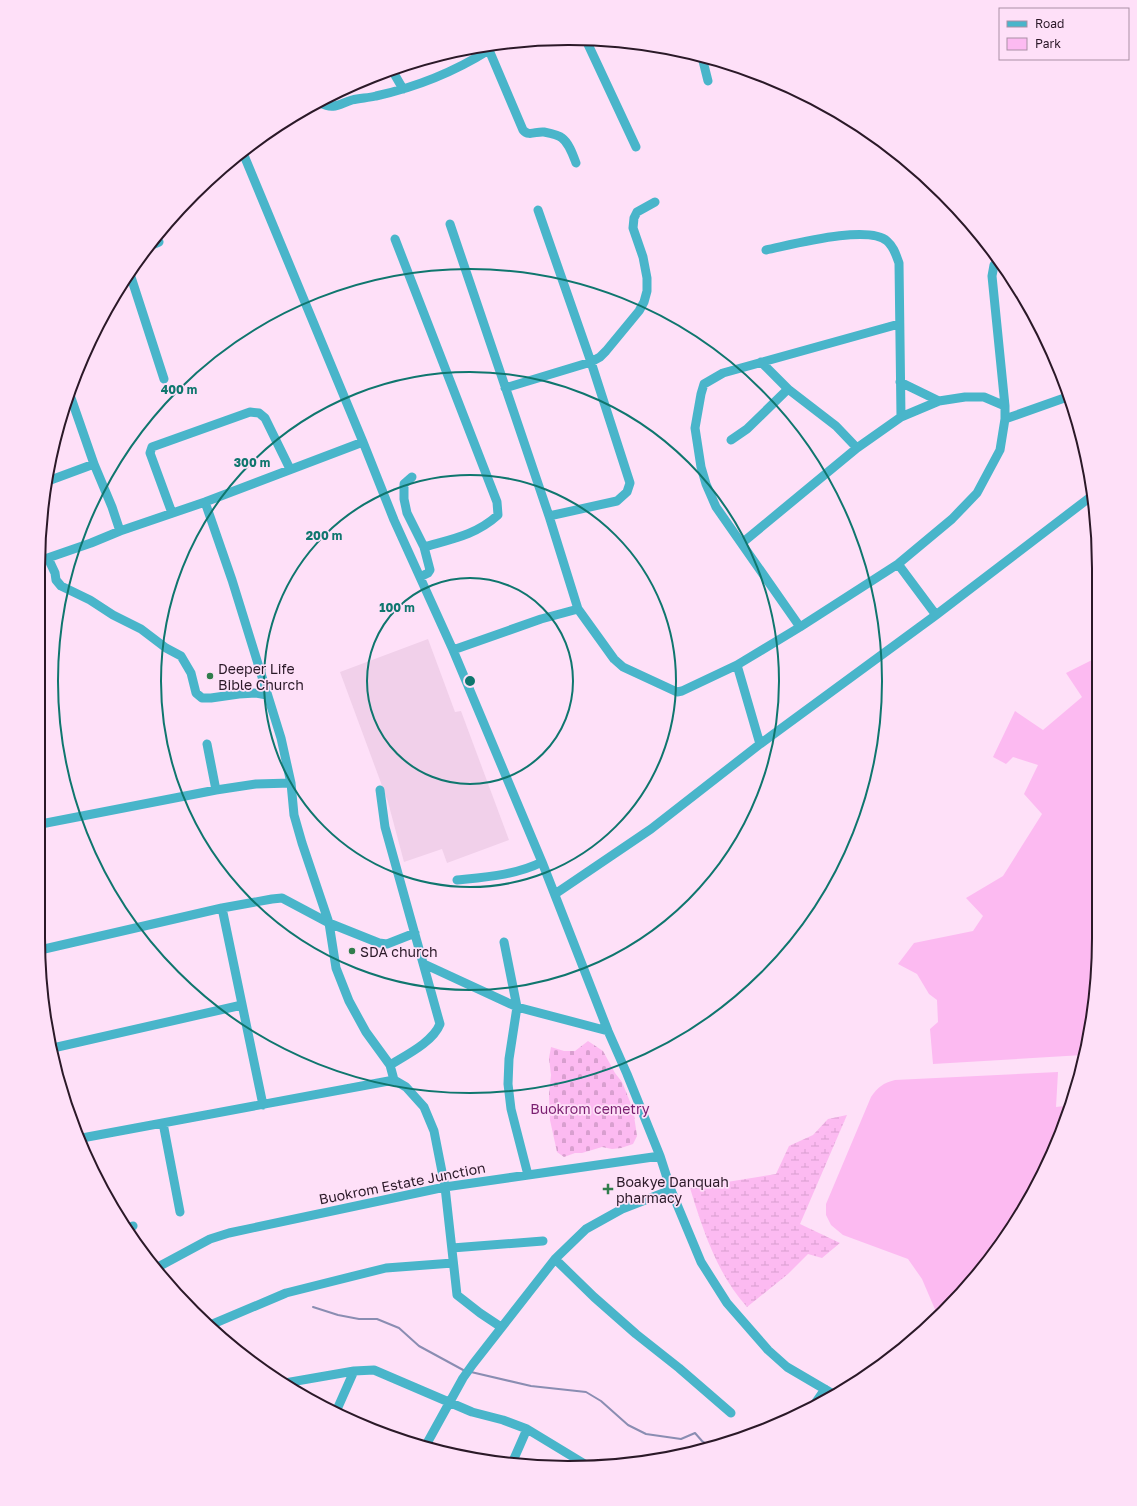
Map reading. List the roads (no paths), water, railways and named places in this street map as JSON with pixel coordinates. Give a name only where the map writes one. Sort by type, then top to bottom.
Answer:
[{"type":"street","points":[[589,46],[636,147]]},
{"type":"street","points":[[489,51],[523,130],[528,134],[543,132],[562,136],[576,163]]},
{"type":"street","points":[[325,105],[332,107],[351,100],[376,96],[444,75],[481,52]]},
{"type":"street","points":[[703,63],[708,81]]},
{"type":"street","points":[[395,75],[402,89]]},
{"type":"street","points":[[245,157],[364,442],[394,520],[453,650],[542,862],[608,1031],[702,1262],[727,1303],[768,1350],[787,1366],[829,1391]]},
{"type":"street","points":[[506,388],[591,362],[600,357],[639,311],[644,302],[647,291],[647,278],[643,257],[633,228],[634,218],[637,212],[655,202]]},
{"type":"street","points":[[538,210],[591,362],[630,483],[627,492],[617,501],[549,516]]},
{"type":"street","points":[[450,224],[549,516],[578,609],[614,659],[623,667],[677,692],[737,665],[800,627],[898,564],[952,519],[977,494],[1000,450],[1005,419],[992,276],[994,265]]},
{"type":"street","points":[[766,250],[845,235],[872,234],[887,240],[894,250],[899,263],[901,416]]},
{"type":"street","points":[[395,239],[496,502],[498,515],[488,524],[476,531],[424,547]]},
{"type":"street","points":[[132,280],[164,379]]},
{"type":"street","points":[[800,627],[716,508],[701,467],[695,428],[704,384],[723,373],[899,324]]},
{"type":"street","points":[[761,362],[788,389],[836,426],[857,448]]},
{"type":"street","points":[[900,382],[939,401]]},
{"type":"street","points":[[731,440],[747,429],[788,389]]},
{"type":"street","points":[[742,543],[857,448],[901,416],[939,401],[965,397],[984,397],[1005,406]]},
{"type":"street","points":[[1005,419],[1063,398]]},
{"type":"street","points":[[72,402],[94,464],[120,530]]},
{"type":"street","points":[[172,513],[150,453],[152,448],[159,445],[250,412],[260,413],[265,418],[290,469]]},
{"type":"street","points":[[45,559],[91,543],[120,530],[205,502],[364,442]]},
{"type":"street","points":[[53,479],[94,464]]},
{"type":"street","points":[[412,477],[404,484],[404,499],[407,513],[424,547],[430,570],[428,573],[420,577]]},
{"type":"street","points":[[555,894],[651,829],[760,744],[936,615],[1088,499]]},
{"type":"street","points":[[205,502],[232,580],[281,738],[290,783],[294,815],[329,923],[336,968],[349,1002],[366,1032],[390,1065],[394,1080]]},
{"type":"street","points":[[394,520],[407,513]]},
{"type":"street","points":[[45,562],[55,572],[56,580],[61,586],[90,600],[113,615],[141,629],[166,648],[181,656],[191,673],[196,693],[202,698],[256,693],[267,695]]},
{"type":"street","points":[[898,564],[936,615]]},
{"type":"street","points":[[453,650],[541,619],[578,609]]},
{"type":"street","points":[[737,665],[760,744]]},
{"type":"street","points":[[207,744],[216,790]]},
{"type":"street","points":[[45,823],[216,790],[256,784],[290,783]]},
{"type":"street","points":[[380,790],[385,827],[440,1024],[437,1031],[430,1038],[390,1065]]},
{"type":"street","points":[[457,880],[500,875],[529,869],[542,862]]},
{"type":"street","points":[[45,949],[222,908],[282,898],[329,923],[379,943],[387,944],[415,933]]},
{"type":"street","points":[[222,908],[264,1105]]},
{"type":"street","points":[[504,942],[518,1007],[509,1059],[508,1084],[511,1109],[528,1175]]},
{"type":"street","points":[[424,964],[518,1007],[608,1031]]},
{"type":"street","points":[[57,1047],[242,1005]]},
{"type":"street","points":[[85,1137],[394,1080],[406,1087],[424,1107],[434,1131],[445,1187],[457,1295],[480,1314],[501,1327]]},
{"type":"street","points":[[163,1123],[180,1212]]},
{"type":"street","name":"Buokrom Estate Junction","points":[[161,1266],[210,1239],[229,1232],[445,1187],[660,1156]]},
{"type":"street","points":[[428,1441],[463,1378],[555,1259],[586,1229],[622,1210],[672,1190]]},
{"type":"street","points":[[452,1248],[542,1240]]},
{"type":"street","points":[[555,1259],[594,1297],[636,1334],[679,1368],[731,1413]]},
{"type":"street","points":[[215,1323],[286,1293],[386,1268],[453,1263]]},
{"type":"street","points":[[292,1382],[354,1371],[374,1370],[472,1412],[503,1420],[527,1429],[579,1461]]},
{"type":"street","points":[[338,1407],[354,1371]]},
{"type":"street","points":[[514,1458],[527,1429]]},
{"type":"waterway","points":[[313,1307],[338,1315],[359,1319],[377,1319],[399,1328],[419,1346],[465,1371]]},
{"type":"waterway","points":[[471,1372],[531,1386],[586,1392],[601,1401],[628,1425],[646,1434],[681,1439],[695,1433],[705,1443]]},
{"type":"place","name":"Deeper Life Bible Church","points":[[210,676]]},
{"type":"place","name":"SDA church","points":[[352,951]]},
{"type":"place","name":"Boakye Danquah pharmacy","points":[[608,1189]]},
{"type":"park label","name":"Buokrom cemetry","points":[[590,1108]]}]
